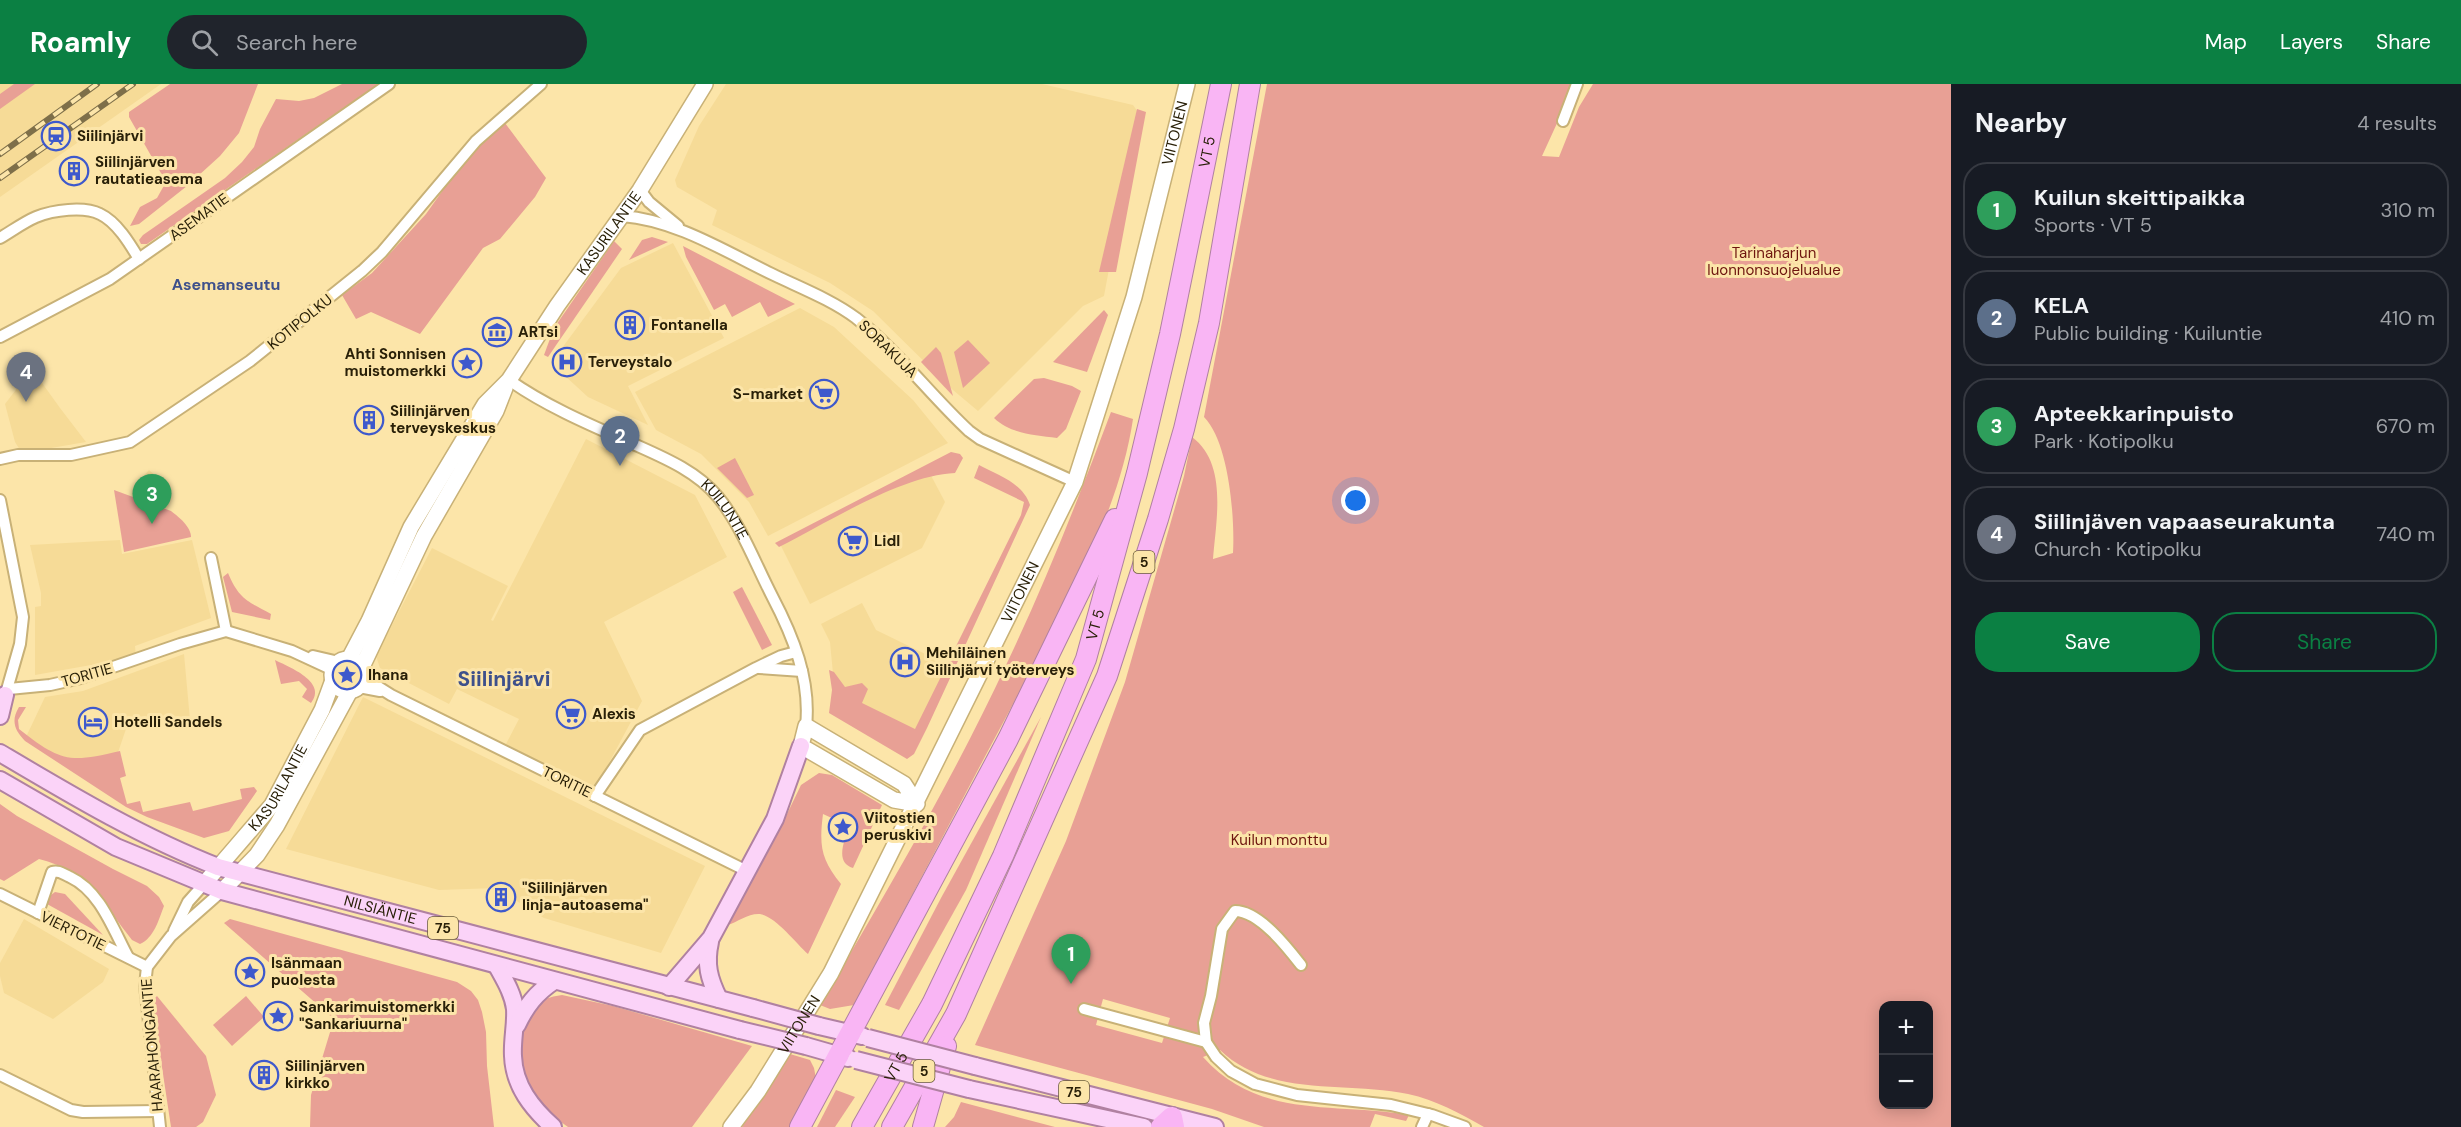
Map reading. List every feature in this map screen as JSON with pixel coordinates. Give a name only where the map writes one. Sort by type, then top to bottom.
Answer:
[{"type":"highway","name":"VT 5","points":[[862,1127],[932,1004],[1003,856],[1086,659],[1137,473],[1170,334],[1221,84]]},
{"type":"highway","name":"VT 5","points":[[892,1127],[956,1014],[1107,676],[1158,519],[1184,429],[1209,323],[1250,84]]},
{"type":"highway","points":[[800,1127],[847,1058],[859,1036],[1008,739],[1137,473]]},
{"type":"highway","points":[[923,1127],[956,1014]]},
{"type":"main road","points":[[0,716],[5,694]]},
{"type":"main road","points":[[669,987],[711,938],[775,819],[801,746]]},
{"type":"main road","name":"NILSIÄNTIE","points":[[0,753],[123,824],[160,843],[218,867],[859,1036]]},
{"type":"main road","name":"75","points":[[0,780],[116,847],[222,891]]},
{"type":"main road","name":"NILSIÄNTIE","points":[[222,891],[847,1058]]},
{"type":"main road","points":[[711,938],[706,958],[719,999]]},
{"type":"main road","points":[[497,966],[512,996],[515,1029],[513,1055],[517,1078],[531,1106],[553,1127]]},
{"type":"main road","points":[[515,1029],[527,1005],[554,981]]},
{"type":"main road","name":"75","points":[[859,1036],[975,1066],[1169,1124]]},
{"type":"main road","name":"75","points":[[847,1058],[969,1089],[1144,1127]]},
{"type":"main road","points":[[1169,1124],[1215,1127]]},
{"type":"street","name":"ASEMATIE","points":[[0,337],[110,279],[389,84]]},
{"type":"street","name":"KOTIPOLKU","points":[[0,459],[18,455],[71,455],[130,442],[249,362],[318,308],[382,252],[476,141],[541,84]]},
{"type":"street","name":"KASURILANTIE","points":[[204,884],[272,805],[322,710],[338,668],[369,621],[411,527],[485,404],[508,380],[640,190],[705,84]]},
{"type":"street","name":"VIITONEN","points":[[731,1127],[758,1091],[831,973],[917,804],[1075,482],[1134,297],[1187,84]]},
{"type":"street","points":[[1563,122],[1577,84]]},
{"type":"street","name":"SORAKUJA","points":[[640,190],[654,207],[688,234]]},
{"type":"street","points":[[0,238],[37,217],[64,211],[90,211],[102,215],[113,225],[128,240],[140,259]]},
{"type":"street","name":"SORAKUJA","points":[[622,216],[654,222],[688,234],[811,293],[853,316],[903,362],[958,421],[980,440],[1075,482]]},
{"type":"street","name":"KASURILANTIE","points":[[222,891],[257,855],[277,825],[359,680],[424,536],[495,411],[508,380]]},
{"type":"street","name":"KUILUNTIE","points":[[508,380],[530,395],[665,459],[697,478],[717,496],[733,518],[790,630],[802,671],[806,706],[806,726],[801,746]]},
{"type":"street","points":[[0,500],[23,617],[20,644],[5,694]]},
{"type":"street","points":[[211,558],[226,631],[338,668],[359,663],[359,680],[340,688],[338,668]]},
{"type":"street","name":"TORITIE","points":[[5,694],[81,678],[188,641],[226,631]]},
{"type":"street","points":[[595,796],[640,730],[756,668],[781,656],[796,652]]},
{"type":"street","points":[[756,668],[802,671]]},
{"type":"street","name":"TORITIE","points":[[359,680],[747,871]]},
{"type":"street","points":[[806,726],[904,784],[917,804]]},
{"type":"street","points":[[801,746],[894,800],[917,804]]},
{"type":"street","points":[[272,805],[273,817],[277,825]]},
{"type":"street","points":[[38,913],[52,872],[57,871],[76,880],[88,889],[103,910],[128,957]]},
{"type":"street","name":"HAARAHONGANTIE","points":[[171,936],[188,902],[204,884]]},
{"type":"street","name":"HAARAHONGANTIE","points":[[160,1127],[145,985],[147,967],[171,936],[222,891]]},
{"type":"street","name":"VIERTOTIE","points":[[0,894],[147,967]]},
{"type":"street","points":[[1301,965],[1260,920],[1243,911],[1235,911],[1222,929],[1204,1023],[1206,1042],[1216,1057],[1231,1071],[1255,1084],[1297,1095],[1391,1105],[1428,1114],[1465,1127]]},
{"type":"street","points":[[1084,1009],[1206,1042]]},
{"type":"street","points":[[0,1075],[71,1110],[158,1112]]},
{"type":"street","points":[[1422,1127],[1428,1114]]},
{"type":"shaded area","points":[[0,84],[161,84],[0,197]]},
{"type":"shaded area","points":[[726,84],[1042,84],[1133,105],[1138,112],[1104,296],[1083,306],[978,411],[953,390],[873,311],[830,283],[712,225],[717,210],[677,187],[675,180],[699,126]]},
{"type":"shaded area","name":"Fontanella","points":[[673,243],[724,338],[628,386],[648,425],[588,397],[551,363],[621,268]]},
{"type":"shaded area","points":[[800,308],[834,327],[913,400],[948,443],[768,536],[749,502],[701,454],[656,430],[635,392]]},
{"type":"shaded area","points":[[32,369],[86,442],[22,453],[15,442],[5,404]]},
{"type":"shaded area","points":[[586,439],[695,495],[727,557],[604,622],[642,701],[594,791],[506,744],[519,719],[457,689],[449,704],[380,668],[376,656],[432,548],[508,586],[491,620],[493,621]]},
{"type":"shaded area","name":"Lidl","points":[[927,468],[945,502],[922,548],[810,604],[780,544]]},
{"type":"shaded area","points":[[149,470],[164,483],[155,494],[140,480]]},
{"type":"shaded area","points":[[120,540],[122,554],[192,540],[211,618],[135,646],[136,657],[35,675],[35,607],[41,606],[41,593],[30,545]]},
{"type":"shaded area","points":[[862,603],[876,630],[952,667],[912,742],[836,705],[830,642],[821,624]]},
{"type":"shaded area","points":[[184,654],[190,720],[127,726],[112,770],[84,773],[26,737],[45,697],[83,691]]},
{"type":"shaded area","points":[[363,697],[705,866],[661,953],[544,918],[496,888],[439,890],[286,849]]},
{"type":"shaded area","points":[[24,919],[109,969],[103,982],[53,1019],[4,993],[0,963]]},
{"type":"green space","points":[[14,84],[35,84],[0,109],[0,94]]},
{"type":"green space","points":[[170,84],[258,84],[239,133],[220,156],[139,224],[130,226],[140,207],[157,198],[166,182],[129,117],[129,112]]},
{"type":"green space","points":[[342,84],[378,84],[147,244],[141,244],[139,240],[143,235],[225,178],[242,162],[254,147],[260,129],[276,99],[299,101],[314,98]]},
{"type":"green space","points":[[1267,84],[1575,84],[1542,156],[1559,157],[1579,107],[1593,84],[1951,84],[1951,1127],[1484,1127],[1438,1103],[1408,1094],[1285,1082],[1240,1065],[1220,1050],[1203,1057],[1225,1077],[1248,1091],[1273,1100],[1326,1108],[1409,1115],[1406,1121],[1375,1114],[1370,1127],[1264,1127],[1212,1109],[975,1045],[1066,841],[1125,682],[1184,476],[1192,437],[1203,448],[1211,462],[1215,477],[1217,510],[1213,559],[1233,553],[1233,520],[1229,481],[1213,429],[1204,417]],"holes":[[[1103,999],[1170,1018],[1162,1043],[1096,1025]]]},
{"type":"green space","points":[[1137,109],[1146,112],[1116,272],[1099,272]]},
{"type":"green space","points":[[505,123],[546,178],[535,197],[500,239],[483,248],[420,334],[371,312],[356,319],[342,295],[372,273],[426,214],[474,151]]},
{"type":"green space","points":[[652,237],[668,242],[629,260],[642,240]]},
{"type":"green space","points":[[614,241],[622,249],[548,357],[544,355],[554,328]]},
{"type":"green space","points":[[683,246],[795,304],[768,317],[760,302],[732,317],[725,304],[714,310],[686,257]]},
{"type":"green space","points":[[1104,310],[1108,315],[1087,372],[1053,362]]},
{"type":"green space","points":[[968,340],[990,363],[963,388],[954,352]]},
{"type":"green space","points":[[936,347],[941,353],[953,396],[921,362]]},
{"type":"green space","points":[[1044,378],[1081,391],[1066,429],[1057,438],[1015,431],[994,418],[1034,379]]},
{"type":"green space","points":[[1111,412],[1133,419],[1125,458],[1099,535],[1063,612],[854,1005],[830,1009],[820,1005],[918,836],[986,707],[1049,570]]},
{"type":"green space","points":[[951,452],[960,454],[963,458],[955,473],[912,482],[865,502],[779,547],[775,543]]},
{"type":"green space","points":[[735,458],[754,495],[747,498],[717,468]]},
{"type":"green space","points":[[979,465],[1016,485],[1027,497],[1030,505],[927,728],[914,754],[907,759],[829,713],[832,690],[829,670],[834,672],[845,687],[862,683],[868,689],[862,703],[915,729],[1021,515],[1024,502],[974,478]]},
{"type":"green space","points":[[114,490],[171,511],[187,526],[191,537],[124,552]]},
{"type":"green space","points":[[228,573],[240,594],[271,614],[270,620],[232,612],[223,577]]},
{"type":"green space","points":[[742,587],[772,645],[762,650],[733,592]]},
{"type":"green space","points":[[275,660],[297,671],[311,682],[315,688],[315,695],[311,703],[302,697],[307,689],[299,681],[281,684]]},
{"type":"green space","points":[[19,707],[26,707],[18,720],[19,729],[56,754],[77,758],[120,751],[126,776],[120,778],[127,804],[140,801],[143,812],[190,802],[193,811],[242,799],[240,789],[254,787],[257,791],[229,831],[204,838],[126,807],[25,741],[18,733],[14,721]]},
{"type":"green space","points":[[1041,717],[966,890],[899,1010],[885,1005],[941,898]]},
{"type":"green space","points":[[819,773],[832,775],[882,805],[853,868],[847,865],[842,856],[849,826],[823,814],[821,835],[823,852],[829,867],[841,884],[808,954],[779,925],[766,916],[752,915],[728,925],[775,839],[801,785]]},
{"type":"green space","points":[[0,804],[17,816],[147,886],[159,897],[164,906],[149,937],[140,944],[132,940],[93,890],[82,880],[56,864],[39,859],[4,881],[0,879]]},
{"type":"green space","points":[[55,892],[65,894],[103,935],[47,904]]},
{"type":"green space","points":[[230,919],[457,982],[471,991],[478,1000],[486,1032],[487,1066],[494,1127],[310,1127],[311,1095],[334,1019],[224,923]]},
{"type":"green space","points":[[562,995],[613,1006],[752,1046],[692,1127],[568,1127],[545,1107],[531,1089],[524,1073],[521,1051],[524,1029],[533,1010],[540,1002]]},
{"type":"green space","points":[[157,996],[206,1056],[216,1095],[203,1122],[196,1127],[171,1127],[152,1001]]},
{"type":"green space","points":[[246,996],[264,1017],[232,1046],[213,1025]]},
{"type":"green space","points":[[790,1054],[810,1060],[816,1079],[790,1127],[742,1127]]},
{"type":"green space","points":[[836,1090],[855,1097],[835,1127],[817,1127]]},
{"type":"green space","points":[[961,1102],[1055,1127],[945,1127],[954,1117]]},
{"type":"railway","points":[[0,154],[97,84]]},
{"type":"railway","points":[[0,178],[133,84]]},
{"type":"place","name":"Siilinjärvi","points":[[56,136]]},
{"type":"place","name":"Siilinjärven rautatieasema","points":[[74,171]]},
{"type":"place","name":"Fontanella","points":[[630,325]]},
{"type":"place","name":"ARTsi","points":[[497,332]]},
{"type":"place","name":"Terveystalo","points":[[567,362]]},
{"type":"place","name":"Ahti Sonnisen muistomerkki","points":[[467,363]]},
{"type":"place","name":"S-market","points":[[824,394]]},
{"type":"place","name":"Siilinjäven vapaaseurakunta","points":[[26,402]]},
{"type":"place","name":"Siilinjärven terveyskeskus","points":[[369,420]]},
{"type":"place","name":"KELA","points":[[620,466]]},
{"type":"place","name":"Apteekkarinpuisto","points":[[152,524]]},
{"type":"place","name":"Lidl","points":[[853,541]]},
{"type":"place","name":"Mehiläinen Siilinjärvi työterveys","points":[[905,662]]},
{"type":"place","name":"Ihana","points":[[347,675]]},
{"type":"place","name":"Alexis","points":[[571,714]]},
{"type":"place","name":"Hotelli Sandels","points":[[93,722]]},
{"type":"place","name":"Viitostien peruskivi","points":[[843,827]]},
{"type":"place","name":"\"Siilinjärven linja-autoasema\"","points":[[501,897]]},
{"type":"place","name":"Isänmaan puolesta","points":[[250,972]]},
{"type":"place","name":"Kuilun skeittipaikka","points":[[1071,984]]},
{"type":"place","name":"Sankarimuistomerkki \"Sankariuurna\"","points":[[278,1016]]},
{"type":"place","name":"Siilinjärven kirkko","points":[[264,1075]]},
{"type":"district","name":"Asemanseutu","points":[[226,284]]},
{"type":"district","name":"Siilinjärvi","points":[[504,679]]},
{"type":"park label","name":"Tarinaharjun luonnonsuojelualue","points":[[1774,262]]},
{"type":"park label","name":"Kuilun monttu","points":[[1279,840]]}]
